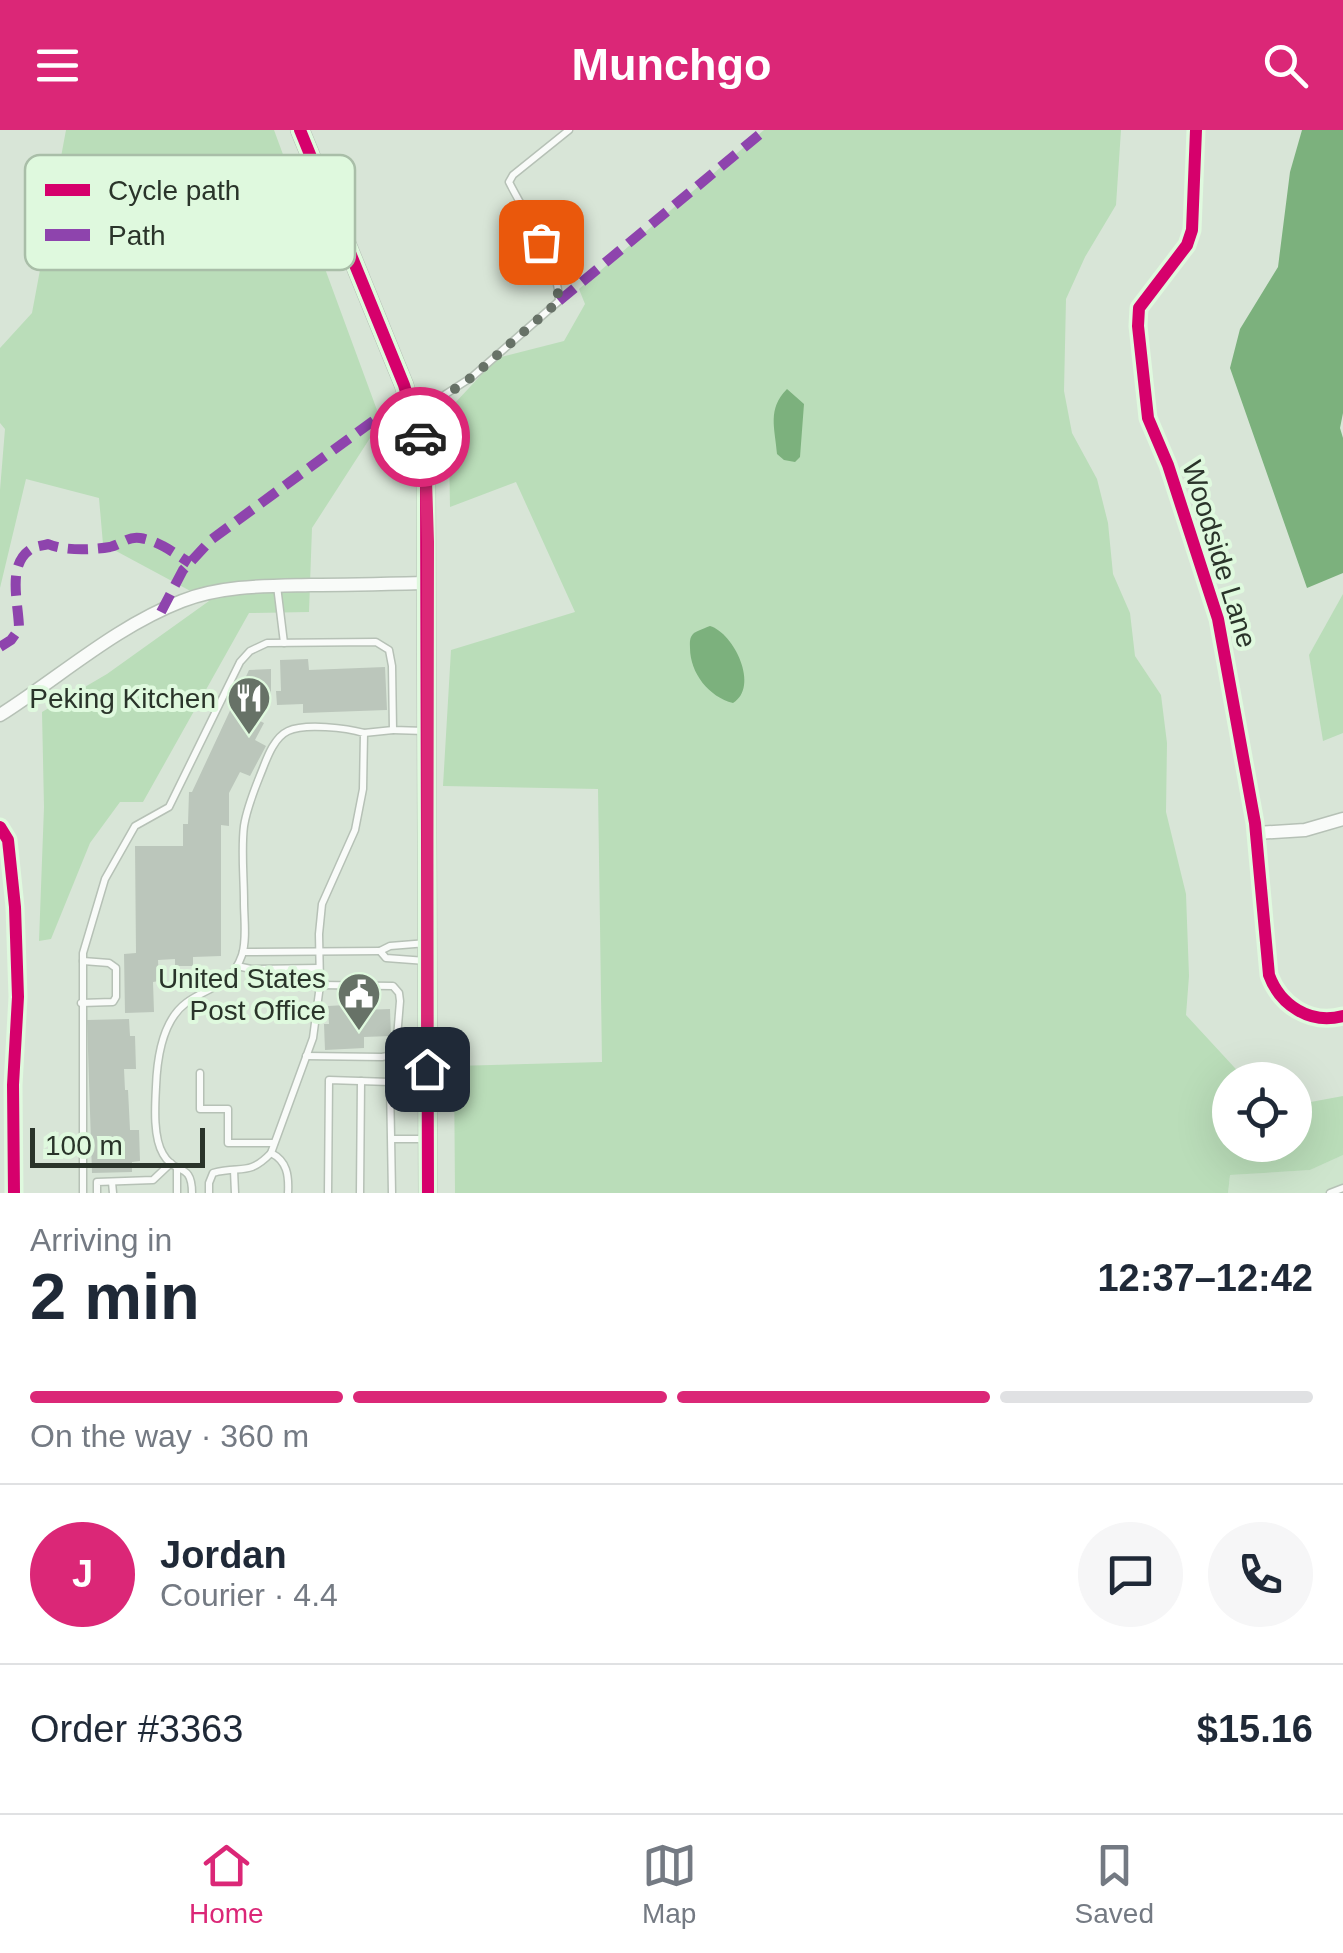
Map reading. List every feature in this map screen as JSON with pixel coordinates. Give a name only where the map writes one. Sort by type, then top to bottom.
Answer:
[{"type":"street","points":[[300,130],[310,155]]},
{"type":"street","name":"Woodside Lane","points":[[1196,130],[1192,230],[1187,245],[1139,308],[1148,418],[1168,465],[1218,619],[1256,833],[1266,964],[1274,990],[1310,1017],[1343,1016]]},
{"type":"street","points":[[355,265],[414,414],[426,481],[428,1193]]},
{"type":"street","points":[[0,715],[108,639],[180,602],[226,590],[277,586],[427,583]]},
{"type":"street","points":[[1256,833],[1305,830],[1343,819]]},
{"type":"lane","points":[[414,414],[472,377],[559,301],[555,274],[509,182],[569,130]]},
{"type":"lane","points":[[277,586],[284,643]]},
{"type":"lane","points":[[83,1193],[83,953],[105,880],[134,826],[169,807],[240,662],[266,643],[376,642],[388,650],[392,666],[392,730]]},
{"type":"lane","points":[[364,732],[362,790],[355,830],[322,904],[320,986],[313,1038],[271,1152],[259,1166],[189,1173],[164,1157],[158,1140],[155,1089],[160,1050],[170,1022],[185,1004],[228,979],[244,952],[244,825],[271,748],[287,731],[308,727],[364,732],[426,731]]},
{"type":"lane","points":[[244,952],[380,951],[390,946],[427,952]]},
{"type":"lane","points":[[380,951],[386,958],[427,952]]},
{"type":"lane","points":[[81,1003],[113,1002],[116,997],[116,968],[110,962],[83,962]]},
{"type":"lane","points":[[237,966],[320,968]]},
{"type":"lane","points":[[306,1056],[382,1057],[393,1056],[396,1050],[400,1001],[393,986],[320,986]]},
{"type":"lane","points":[[200,1073],[200,1109],[228,1109],[228,1143],[274,1142]]},
{"type":"lane","points":[[328,1193],[330,1080],[390,1082],[392,1193]]},
{"type":"lane","points":[[360,1193],[361,1081]]},
{"type":"lane","points":[[392,1139],[428,1139]]},
{"type":"lane","points":[[271,1152],[285,1164],[288,1193]]},
{"type":"lane","points":[[97,1193],[97,1182],[152,1180],[174,1166]]},
{"type":"lane","points":[[174,1166],[177,1193]]},
{"type":"lane","points":[[234,1170],[235,1193]]},
{"type":"lane","points":[[189,1173],[192,1193]]},
{"type":"lane","points":[[209,1193],[213,1173]]},
{"type":"lane","points":[[112,1182],[112,1193]]},
{"type":"lane","points":[[1330,1193],[1343,1188]]},
{"type":"shaded area","points":[[66,130],[274,130],[283,155],[61,155]]},
{"type":"shaded area","points":[[764,130],[1121,130],[1116,205],[1066,299],[1064,391],[1072,433],[1097,479],[1108,523],[1113,574],[1130,613],[1135,656],[1161,695],[1167,743],[1166,812],[1186,894],[1186,1015],[1229,1062],[1212,1062],[1212,1162],[1312,1162],[1312,1102],[1343,1096],[1343,1155],[1310,1170],[1230,1175],[1228,1193],[455,1193],[454,1066],[602,1062],[598,789],[443,786],[451,650],[575,612],[516,482],[450,507],[449,454],[440,419],[497,358],[564,341],[585,304],[579,289]]},
{"type":"shaded area","points":[[1302,130],[1343,130],[1343,573],[1307,588],[1230,368],[1240,329],[1278,267],[1290,172]]},
{"type":"shaded area","points":[[40,270],[325,270],[381,421],[312,528],[309,612],[249,613],[143,802],[120,802],[90,843],[51,939],[39,941],[44,807],[42,712],[107,674],[209,601],[103,544],[99,498],[26,479],[0,588],[0,490],[5,429],[0,423],[0,348],[32,313]]},
{"type":"shaded area","points":[[787,389],[804,404],[800,457],[795,462],[777,454],[775,436],[777,404]]},
{"type":"shaded area","points":[[1343,594],[1343,733],[1323,741],[1309,655]]},
{"type":"shaded area","points":[[710,626],[728,639],[741,661],[744,685],[733,703],[709,690],[693,666],[691,638]]},
{"type":"shaded area","points":[[1343,1155],[1343,1193],[1228,1193],[1230,1175],[1310,1170]]},
{"type":"building","points":[[308,659],[309,670],[385,667],[387,710],[303,713],[303,704],[277,705],[276,691],[281,691],[280,660]]},
{"type":"building","points":[[271,669],[271,694],[262,695],[256,706],[262,709],[256,719],[264,723],[255,740],[266,746],[250,776],[240,772],[229,793],[229,826],[221,825],[221,956],[193,957],[193,966],[175,966],[175,959],[158,960],[159,981],[153,982],[154,1012],[125,1013],[124,954],[136,953],[135,846],[183,846],[189,792],[249,670]]},
{"type":"building","points":[[363,1004],[363,1010],[390,1009],[391,1036],[364,1037],[364,1048],[325,1050],[328,1006]]},
{"type":"building","points":[[129,1019],[130,1036],[135,1036],[136,1069],[124,1069],[125,1090],[130,1130],[139,1130],[140,1161],[132,1162],[132,1172],[92,1173],[87,1020]]},
{"type":"marked path","points":[[559,301],[765,130]]},
{"type":"marked path","points":[[161,612],[183,570],[212,539],[407,393]]},
{"type":"marked path","points":[[0,647],[19,629],[16,575],[23,556],[33,548],[48,544],[95,549],[140,538],[190,563]]},
{"type":"cycle path","points":[[300,130],[310,155]]},
{"type":"cycle path","points":[[1196,130],[1192,230],[1187,245],[1139,308],[1148,418],[1168,465],[1218,619],[1255,823],[1269,975],[1281,995],[1298,1010],[1319,1018],[1343,1016]]},
{"type":"cycle path","points":[[355,265],[404,385],[421,442],[426,481],[428,1193]]},
{"type":"cycle path","points":[[0,827],[8,840],[15,907],[18,997],[13,1085],[14,1193]]},
{"type":"way so far","points":[[420,437],[414,414],[456,390],[559,301],[555,274],[541,242]]},
{"type":"place","name":"Peking Kitchen","points":[[249,736]]},
{"type":"place","name":"United States Post Office","points":[[359,1032]]},
{"type":"route","points":[[420,437],[428,542],[427,1069]]}]
